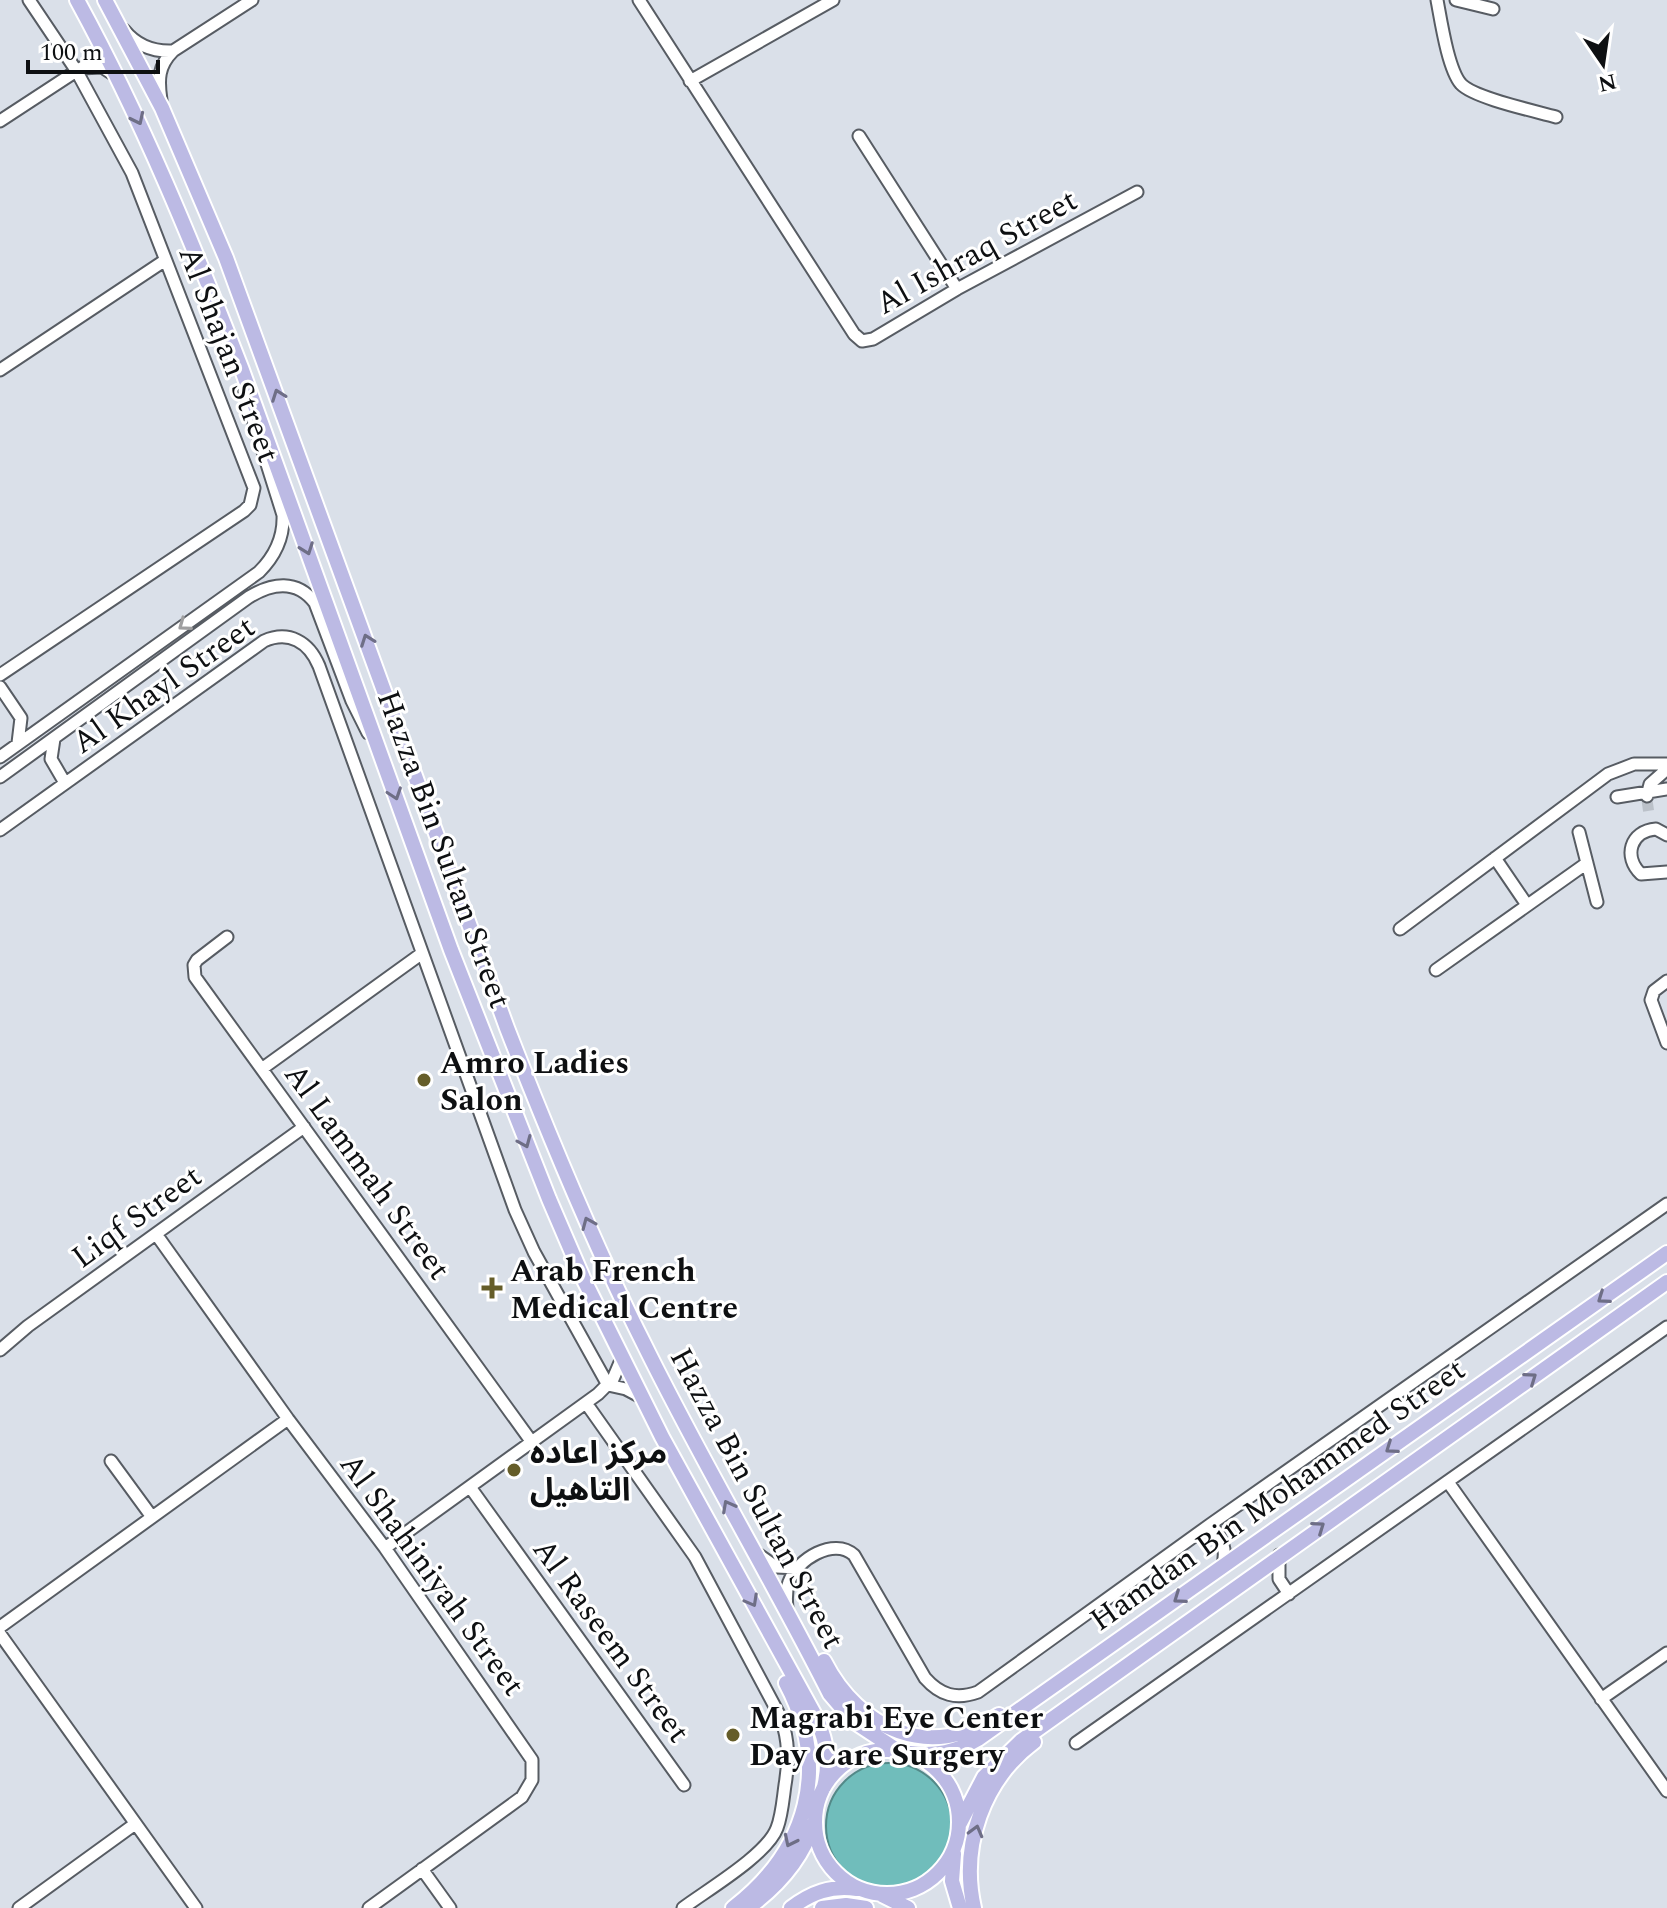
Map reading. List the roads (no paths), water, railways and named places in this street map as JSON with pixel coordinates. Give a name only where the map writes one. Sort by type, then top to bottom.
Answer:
[{"type":"main road","name":"Hazza Bin Sultan Street","points":[[77,0],[160,164],[242,370],[482,1036],[555,1212],[622,1358],[824,1735],[828,1770],[824,1787]]},
{"type":"main road","name":"Hazza Bin Sultan Street","points":[[105,0],[162,108],[226,258],[432,825],[541,1114],[607,1267],[749,1546],[830,1694],[867,1733],[904,1752]]},
{"type":"main road","name":"Hamdan Bin Mohammed Street","points":[[904,1752],[938,1754],[966,1746],[1667,1253]]},
{"type":"main road","name":"Hamdan Bin Mohammed Street","points":[[960,1823],[977,1788],[1001,1758],[1122,1667],[1667,1282]]},
{"type":"main road","points":[[790,1617],[815,1644],[838,1686],[859,1710],[886,1727],[916,1736],[948,1736],[978,1727],[1070,1664],[1108,1648]]},
{"type":"main road","points":[[733,1908],[761,1884],[783,1856],[799,1822],[808,1785],[810,1766],[806,1728],[773,1656],[770,1634]]},
{"type":"main road","points":[[974,1908],[969,1870],[971,1850],[981,1812],[998,1779],[1028,1747],[1092,1698],[1122,1667]]},
{"type":"main road","points":[[748,1908],[775,1887],[796,1862],[824,1787],[837,1770],[854,1757],[875,1750],[904,1752],[931,1764],[947,1780],[957,1800],[960,1823],[952,1864],[952,1881],[960,1908]]},
{"type":"main road","points":[[815,1816],[816,1834],[827,1860],[846,1881],[862,1889]]},
{"type":"main road","points":[[878,1893],[902,1892],[925,1883],[948,1861],[955,1847]]},
{"type":"main road","points":[[791,1908],[816,1892],[831,1888],[878,1893],[908,1908]]},
{"type":"main road","points":[[822,1908],[846,1905],[866,1908]]},
{"type":"street","name":"Al Shajan Street","points":[[0,675],[244,511],[254,497],[251,480],[132,173],[79,69],[29,0]]},
{"type":"street","points":[[162,108],[159,74],[166,59],[173,51],[252,0]]},
{"type":"street","name":"Al Ishraq Street","points":[[639,0],[857,338],[862,341],[873,339],[957,289],[1137,192]]},
{"type":"street","points":[[690,81],[833,0]]},
{"type":"street","points":[[1437,0],[1454,71],[1462,85],[1474,93],[1556,117]]},
{"type":"street","points":[[1456,0],[1493,9]]},
{"type":"street","points":[[120,25],[149,49],[173,51]]},
{"type":"street","points":[[0,121],[79,69],[93,54],[97,36]]},
{"type":"street","points":[[79,69],[102,67],[119,80]]},
{"type":"street","points":[[859,136],[957,289]]},
{"type":"street","points":[[0,370],[164,261]]},
{"type":"street","points":[[0,757],[259,572],[273,555],[282,534],[283,515],[248,407],[242,370]]},
{"type":"street","points":[[0,777],[249,597],[266,587],[286,585],[304,591],[315,603],[356,712],[378,746]]},
{"type":"street","name":"Al Khayl Street","points":[[0,830],[264,641],[280,636],[300,641],[315,656],[319,666],[515,1210],[534,1252],[608,1385]]},
{"type":"street","points":[[0,687],[21,718],[18,744]]},
{"type":"street","points":[[21,718],[46,724]]},
{"type":"street","name":"Al Khayl Street","points":[[54,739],[50,752],[53,766],[65,783]]},
{"type":"street","name":"Al Khayl Street","points":[[25,759],[40,760],[53,766]]},
{"type":"street","points":[[1400,929],[1608,774],[1634,764],[1667,766]]},
{"type":"street","points":[[1647,797],[1650,784],[1667,766]]},
{"type":"street","points":[[1617,797],[1647,797],[1667,789]]},
{"type":"street","points":[[1649,814],[1651,829]]},
{"type":"street","points":[[1667,835],[1661,830],[1651,829],[1639,833],[1634,838],[1632,850],[1635,868],[1644,876],[1667,872]]},
{"type":"street","points":[[1579,832],[1597,902]]},
{"type":"street","points":[[1495,858],[1527,905]]},
{"type":"street","points":[[1436,970],[1587,863]]},
{"type":"street","name":"Al Lammah Street","points":[[227,937],[197,960],[193,971],[531,1441]]},
{"type":"street","points":[[263,1068],[421,954]]},
{"type":"street","points":[[1667,981],[1654,991],[1651,1000],[1667,1043]]},
{"type":"street","name":"Liqf Street","points":[[0,1350],[28,1326],[304,1127]]},
{"type":"street","points":[[790,1617],[788,1585],[798,1568],[833,1547],[848,1550],[854,1555],[925,1678],[943,1693],[967,1696],[978,1692],[1211,1524],[1667,1204]]},
{"type":"street","name":"Al Shahiniyah Street","points":[[156,1234],[385,1548],[526,1749],[533,1767],[530,1786],[522,1797],[369,1908]]},
{"type":"street","points":[[1076,1743],[1667,1327]]},
{"type":"street","points":[[385,1548],[586,1403],[608,1385],[617,1373],[622,1358]]},
{"type":"street","points":[[608,1385],[626,1389],[643,1398]]},
{"type":"street","points":[[586,1403],[695,1557],[781,1718],[788,1743],[788,1769],[780,1818],[772,1838],[757,1854],[683,1908]]},
{"type":"street","points":[[0,1627],[288,1419]]},
{"type":"street","points":[[111,1461],[152,1517]]},
{"type":"street","points":[[1448,1482],[1547,1617],[1667,1791]]},
{"type":"street","name":"Al Raseem Street","points":[[470,1487],[684,1785]]},
{"type":"street","points":[[1211,1524],[1223,1540],[1236,1547],[1250,1548]]},
{"type":"street","points":[[1222,1568],[1225,1555],[1223,1540]]},
{"type":"street","points":[[749,1546],[776,1567],[798,1568]]},
{"type":"street","points":[[1279,1555],[1279,1579],[1289,1594]]},
{"type":"street","points":[[1257,1572],[1279,1579]]},
{"type":"street","points":[[0,1634],[196,1908]]},
{"type":"street","points":[[1601,1699],[1667,1653]]},
{"type":"street","points":[[19,1908],[135,1824]]},
{"type":"street","points":[[422,1869],[450,1908]]},
{"type":"tunnel","points":[[1647,800],[1649,814]]},
{"type":"place","name":"Amro Ladies Salon","points":[[424,1080]]},
{"type":"place","name":"Arab French Medical Centre","points":[[492,1288]]},
{"type":"place","name":"مركز اعاده التاهيل","points":[[514,1470]]},
{"type":"place","name":"Magrabi Eye Center Day Care Surgery","points":[[733,1735]]}]
